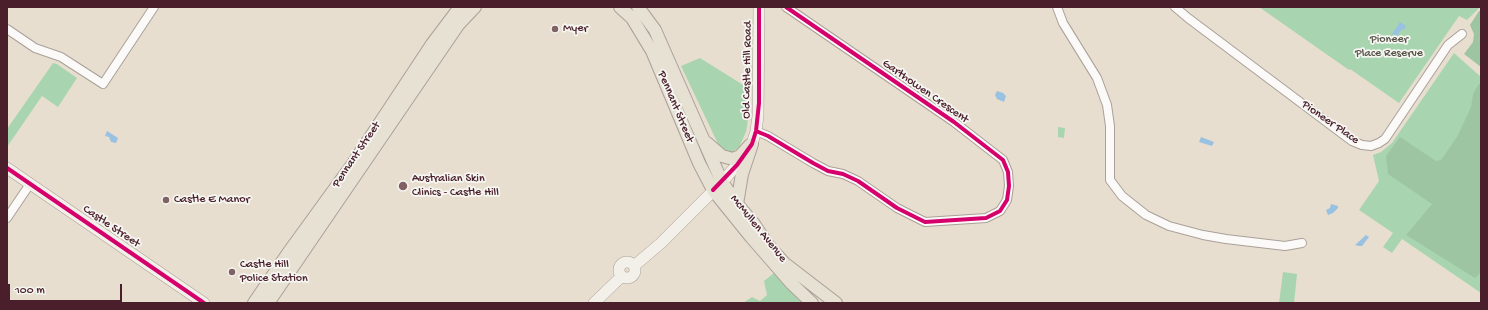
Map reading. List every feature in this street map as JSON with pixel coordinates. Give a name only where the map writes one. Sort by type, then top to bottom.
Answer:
[{"type":"main road","name":"Pennant Street","points":[[254,303],[352,165],[432,44],[460,7]]},
{"type":"main road","name":"Pennant Street","points":[[268,303],[454,30],[474,7]]},
{"type":"main road","name":"Pennant Street","points":[[620,7],[632,18],[652,51],[699,163],[717,186]]},
{"type":"main road","name":"Pennant Street","points":[[638,7],[655,30],[704,140],[717,186]]},
{"type":"main road","points":[[704,140],[722,156],[733,159],[740,156],[752,144]]},
{"type":"main road","points":[[737,204],[740,185],[752,144]]},
{"type":"main road","name":"McMullen Avenue","points":[[717,186],[737,204],[754,224],[767,244],[784,263],[836,303]]},
{"type":"main road","name":"McMullen Avenue","points":[[717,186],[792,284],[812,303]]},
{"type":"street","points":[[7,29],[35,48],[61,57],[103,84],[154,7]]},
{"type":"street","name":"Old Castle Hill Road","points":[[594,303],[622,276],[626,278],[631,277],[635,273],[634,266],[661,243],[717,186],[737,165],[752,144],[756,131],[759,103],[759,7]]},
{"type":"street","name":"Garthowen Crescent","points":[[756,131],[768,136],[813,164],[828,171],[843,174],[858,181],[897,208],[925,222],[986,218],[1000,211],[1007,200],[1009,186],[1008,172],[1002,160],[954,122],[786,7]]},
{"type":"street","points":[[1057,7],[1063,23],[1098,78],[1107,105],[1110,126],[1110,180],[1122,196],[1146,215],[1169,226],[1203,235],[1284,246],[1302,243]]},
{"type":"street","name":"Pioneer Place","points":[[1175,7],[1352,141],[1362,146],[1371,146],[1384,139],[1448,45],[1462,34]]},
{"type":"street","name":"Castle Street","points":[[7,168],[204,303]]},
{"type":"street","points":[[7,218],[30,184]]},
{"type":"green space","name":"Pioneer Place Reserve","points":[[1259,7],[1480,7],[1467,20],[1459,16],[1399,103]]},
{"type":"green space","points":[[1479,11],[1481,11],[1481,67],[1464,54],[1473,42],[1474,34],[1470,25]]},
{"type":"green space","points":[[1454,53],[1481,77],[1481,293],[1402,239],[1392,253],[1383,247],[1393,233],[1359,210],[1379,181],[1373,155],[1381,152],[1392,143]]},
{"type":"green space","points":[[700,58],[748,88],[749,113],[746,132],[739,147],[731,153],[720,148],[681,66]]},
{"type":"green space","points":[[53,63],[57,64],[77,78],[58,107],[42,96],[7,147],[7,129]]},
{"type":"green space","points":[[1479,84],[1481,84],[1481,272],[1475,278],[1406,235],[1432,204],[1388,174],[1386,156],[1400,137],[1436,161],[1441,160],[1457,137],[1471,107],[1473,94]]},
{"type":"green space","points":[[1058,127],[1065,128],[1064,138],[1058,137]]},
{"type":"green space","points":[[1283,272],[1297,274],[1294,303],[1279,303]]},
{"type":"green space","points":[[774,273],[802,303],[743,303],[752,297],[760,301],[767,295],[764,281]]},
{"type":"water","points":[[1400,22],[1406,26],[1404,30],[1402,29],[1396,37],[1392,34]]},
{"type":"water","points":[[997,91],[1006,96],[1004,102],[997,99],[995,95]]},
{"type":"water","points":[[107,131],[118,138],[116,143],[111,142],[109,137],[105,136]]},
{"type":"water","points":[[1201,137],[1214,142],[1212,146],[1199,142]]},
{"type":"water","points":[[1331,204],[1338,206],[1338,208],[1333,213],[1328,215],[1326,210],[1330,208]]},
{"type":"water","points":[[1366,235],[1369,237],[1362,246],[1355,245]]},
{"type":"cycle path","points":[[713,190],[737,165],[752,144],[756,131],[759,103],[759,7]]},
{"type":"cycle path","points":[[756,131],[768,136],[828,171],[843,174],[858,181],[897,208],[925,222],[986,218],[1000,211],[1007,200],[1009,186],[1008,172],[1003,160],[954,122],[786,7]]},
{"type":"cycle path","points":[[7,168],[204,303]]},
{"type":"place","name":"Myer","points":[[555,29]]},
{"type":"place","name":"Australian Skin Clinics - Castle Hill","points":[[403,186]]},
{"type":"place","name":"Castle E Manor","points":[[166,200]]},
{"type":"place","name":"Castle Hill Police Station","points":[[232,272]]}]
